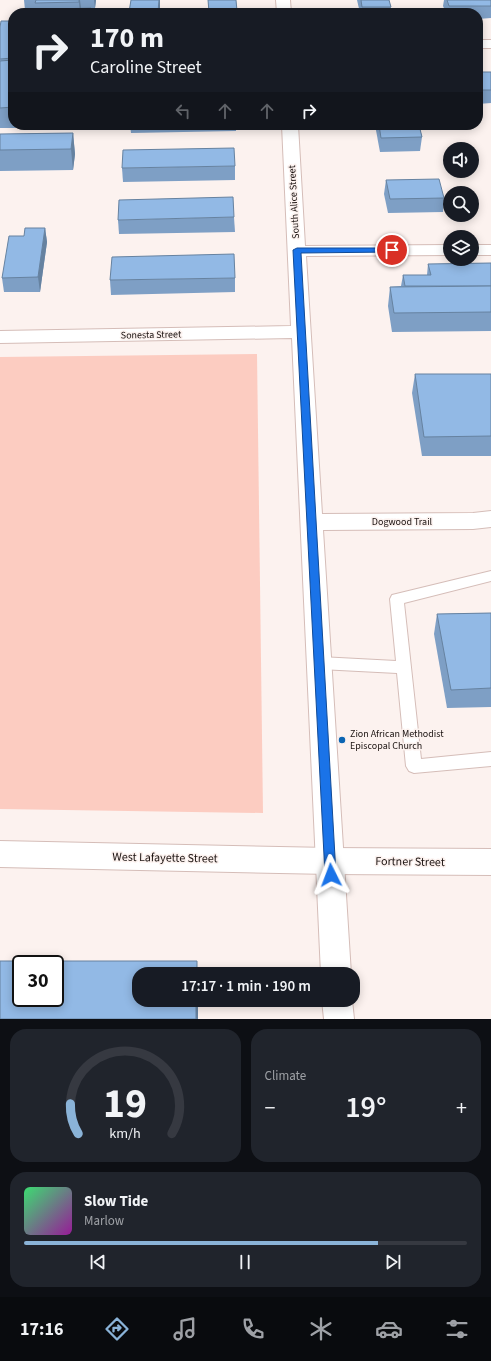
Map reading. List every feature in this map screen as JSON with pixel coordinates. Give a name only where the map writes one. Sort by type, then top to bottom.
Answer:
[{"type":"street","name":"South Alice Street","points":[[290,130],[336,967]]},
{"type":"street","points":[[297,250],[443,250]]},
{"type":"street","points":[[479,250],[491,250]]},
{"type":"street","name":"Sonesta Street","points":[[0,337],[302,332]]},
{"type":"street","name":"Dogwood Trail","points":[[312,522],[474,521],[491,519]]},
{"type":"street","name":"West Lafayette Street","points":[[0,854],[330,861]]},
{"type":"street","name":"Fortner Street","points":[[330,861],[491,862]]},
{"type":"street","points":[[338,1007],[338,1019]]},
{"type":"lane","points":[[491,576],[397,599],[414,766],[491,759]]},
{"type":"lane","points":[[320,663],[404,667]]},
{"type":"shaded area","points":[[257,354],[263,813],[0,809],[0,357]]},
{"type":"building","points":[[36,0],[79,0],[79,2],[35,3]]},
{"type":"building","points":[[131,0],[159,0],[158,8],[130,8]]},
{"type":"building","points":[[208,0],[236,0],[237,8],[209,8]]},
{"type":"building","points":[[361,0],[389,0],[391,7],[362,7]]},
{"type":"building","points":[[447,0],[491,0],[491,6],[449,6]]},
{"type":"building","points":[[1,21],[8,21],[8,58],[0,59]]},
{"type":"building","points":[[8,60],[8,107],[0,108],[0,61]]},
{"type":"building","points":[[483,72],[491,72],[491,90],[483,90]]},
{"type":"building","points":[[380,130],[420,130],[422,137],[381,138]]},
{"type":"building","points":[[73,133],[71,149],[0,150],[0,134]]},
{"type":"building","points":[[234,148],[235,166],[122,168],[123,150]]},
{"type":"building","points":[[439,179],[443,198],[390,199],[386,180]]},
{"type":"building","points":[[233,197],[234,217],[118,220],[119,200]]},
{"type":"building","points":[[25,228],[45,228],[38,277],[2,278],[9,236],[24,236]]},
{"type":"building","points":[[234,254],[235,278],[110,280],[112,257]]},
{"type":"building","points":[[479,263],[491,263],[491,286],[405,286],[403,275],[431,275],[428,264],[443,264],[443,266],[479,266]]},
{"type":"building","points":[[491,286],[491,312],[394,313],[390,287]]},
{"type":"building","points":[[415,374],[491,374],[491,436],[424,437]]},
{"type":"building","points":[[491,613],[491,688],[451,690],[437,614]]},
{"type":"building","points":[[0,961],[12,961],[12,1007],[64,1007],[64,961],[197,961],[197,967],[132,967],[132,1007],[196,1007],[196,1019],[0,1019]]},
{"type":"place","name":"Zion African Methodist Episcopal Church","points":[[342,740]]},
{"type":"route","points":[[331,875],[297,250],[392,250]]}]
